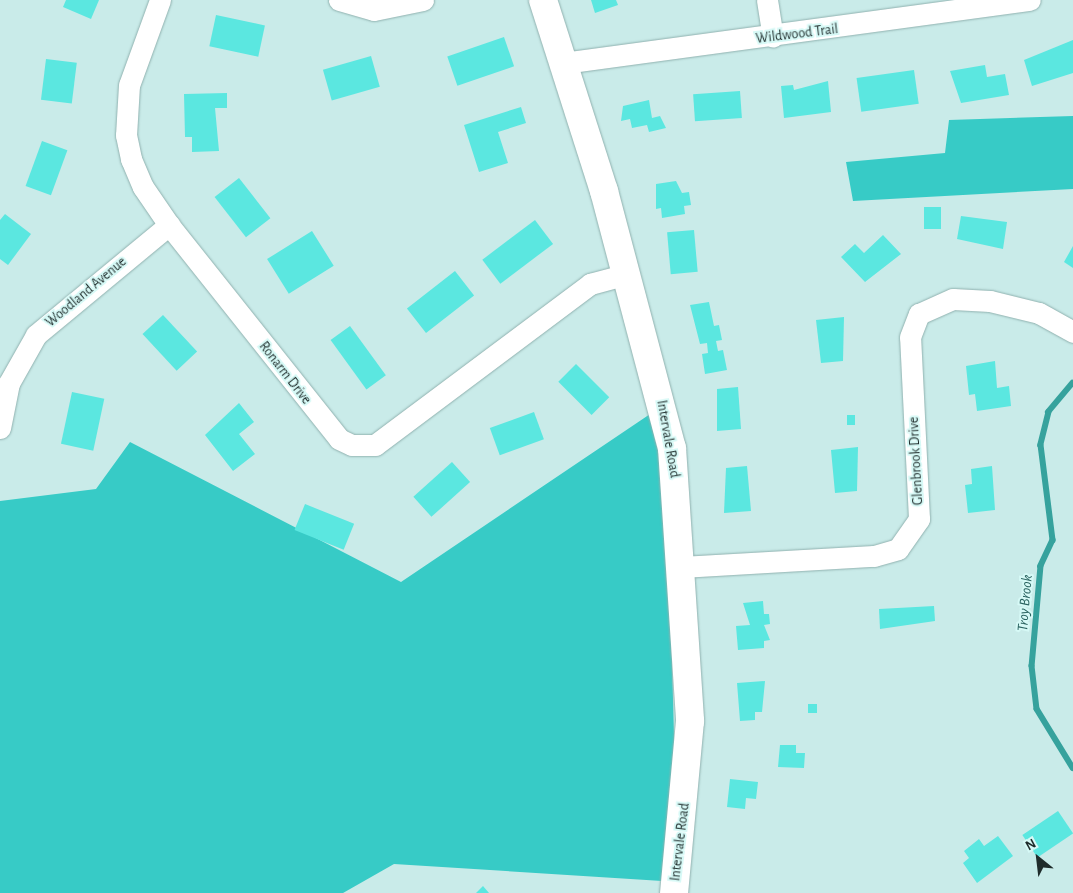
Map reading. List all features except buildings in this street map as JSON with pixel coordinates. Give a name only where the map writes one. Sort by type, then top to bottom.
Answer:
[{"type":"street","name":"Ronarm Drive","points":[[160,0],[129,85],[126,135],[143,187],[169,225],[339,439],[362,447],[375,445],[395,433],[590,284],[627,274]]},
{"type":"street","points":[[339,0],[374,10],[422,0]]},
{"type":"street","name":"Intervale Road","points":[[543,0],[627,274],[672,448],[690,721],[674,893]]},
{"type":"street","points":[[767,0],[773,37]]},
{"type":"street","name":"Wildwood Trail","points":[[563,63],[773,37],[1030,0]]},
{"type":"street","name":"Woodland Avenue","points":[[0,428],[9,384],[36,335],[169,225]]},
{"type":"street","name":"Glenbrook Drive","points":[[681,567],[874,556],[898,549],[915,531],[919,519],[910,350],[912,324],[919,314],[953,300],[990,301],[1039,313],[1073,332]]},
{"type":"shaded area","points":[[1073,116],[1073,189],[853,201],[846,162],[945,153],[949,120]]},
{"type":"shaded area","points":[[665,404],[678,882],[394,864],[343,893],[0,893],[0,501],[96,489],[130,442],[401,582]]},
{"type":"waterway","name":"Troy Brook","points":[[1073,383],[1049,412],[1041,445],[1053,540],[1041,566],[1032,666],[1037,709],[1073,768]]}]
